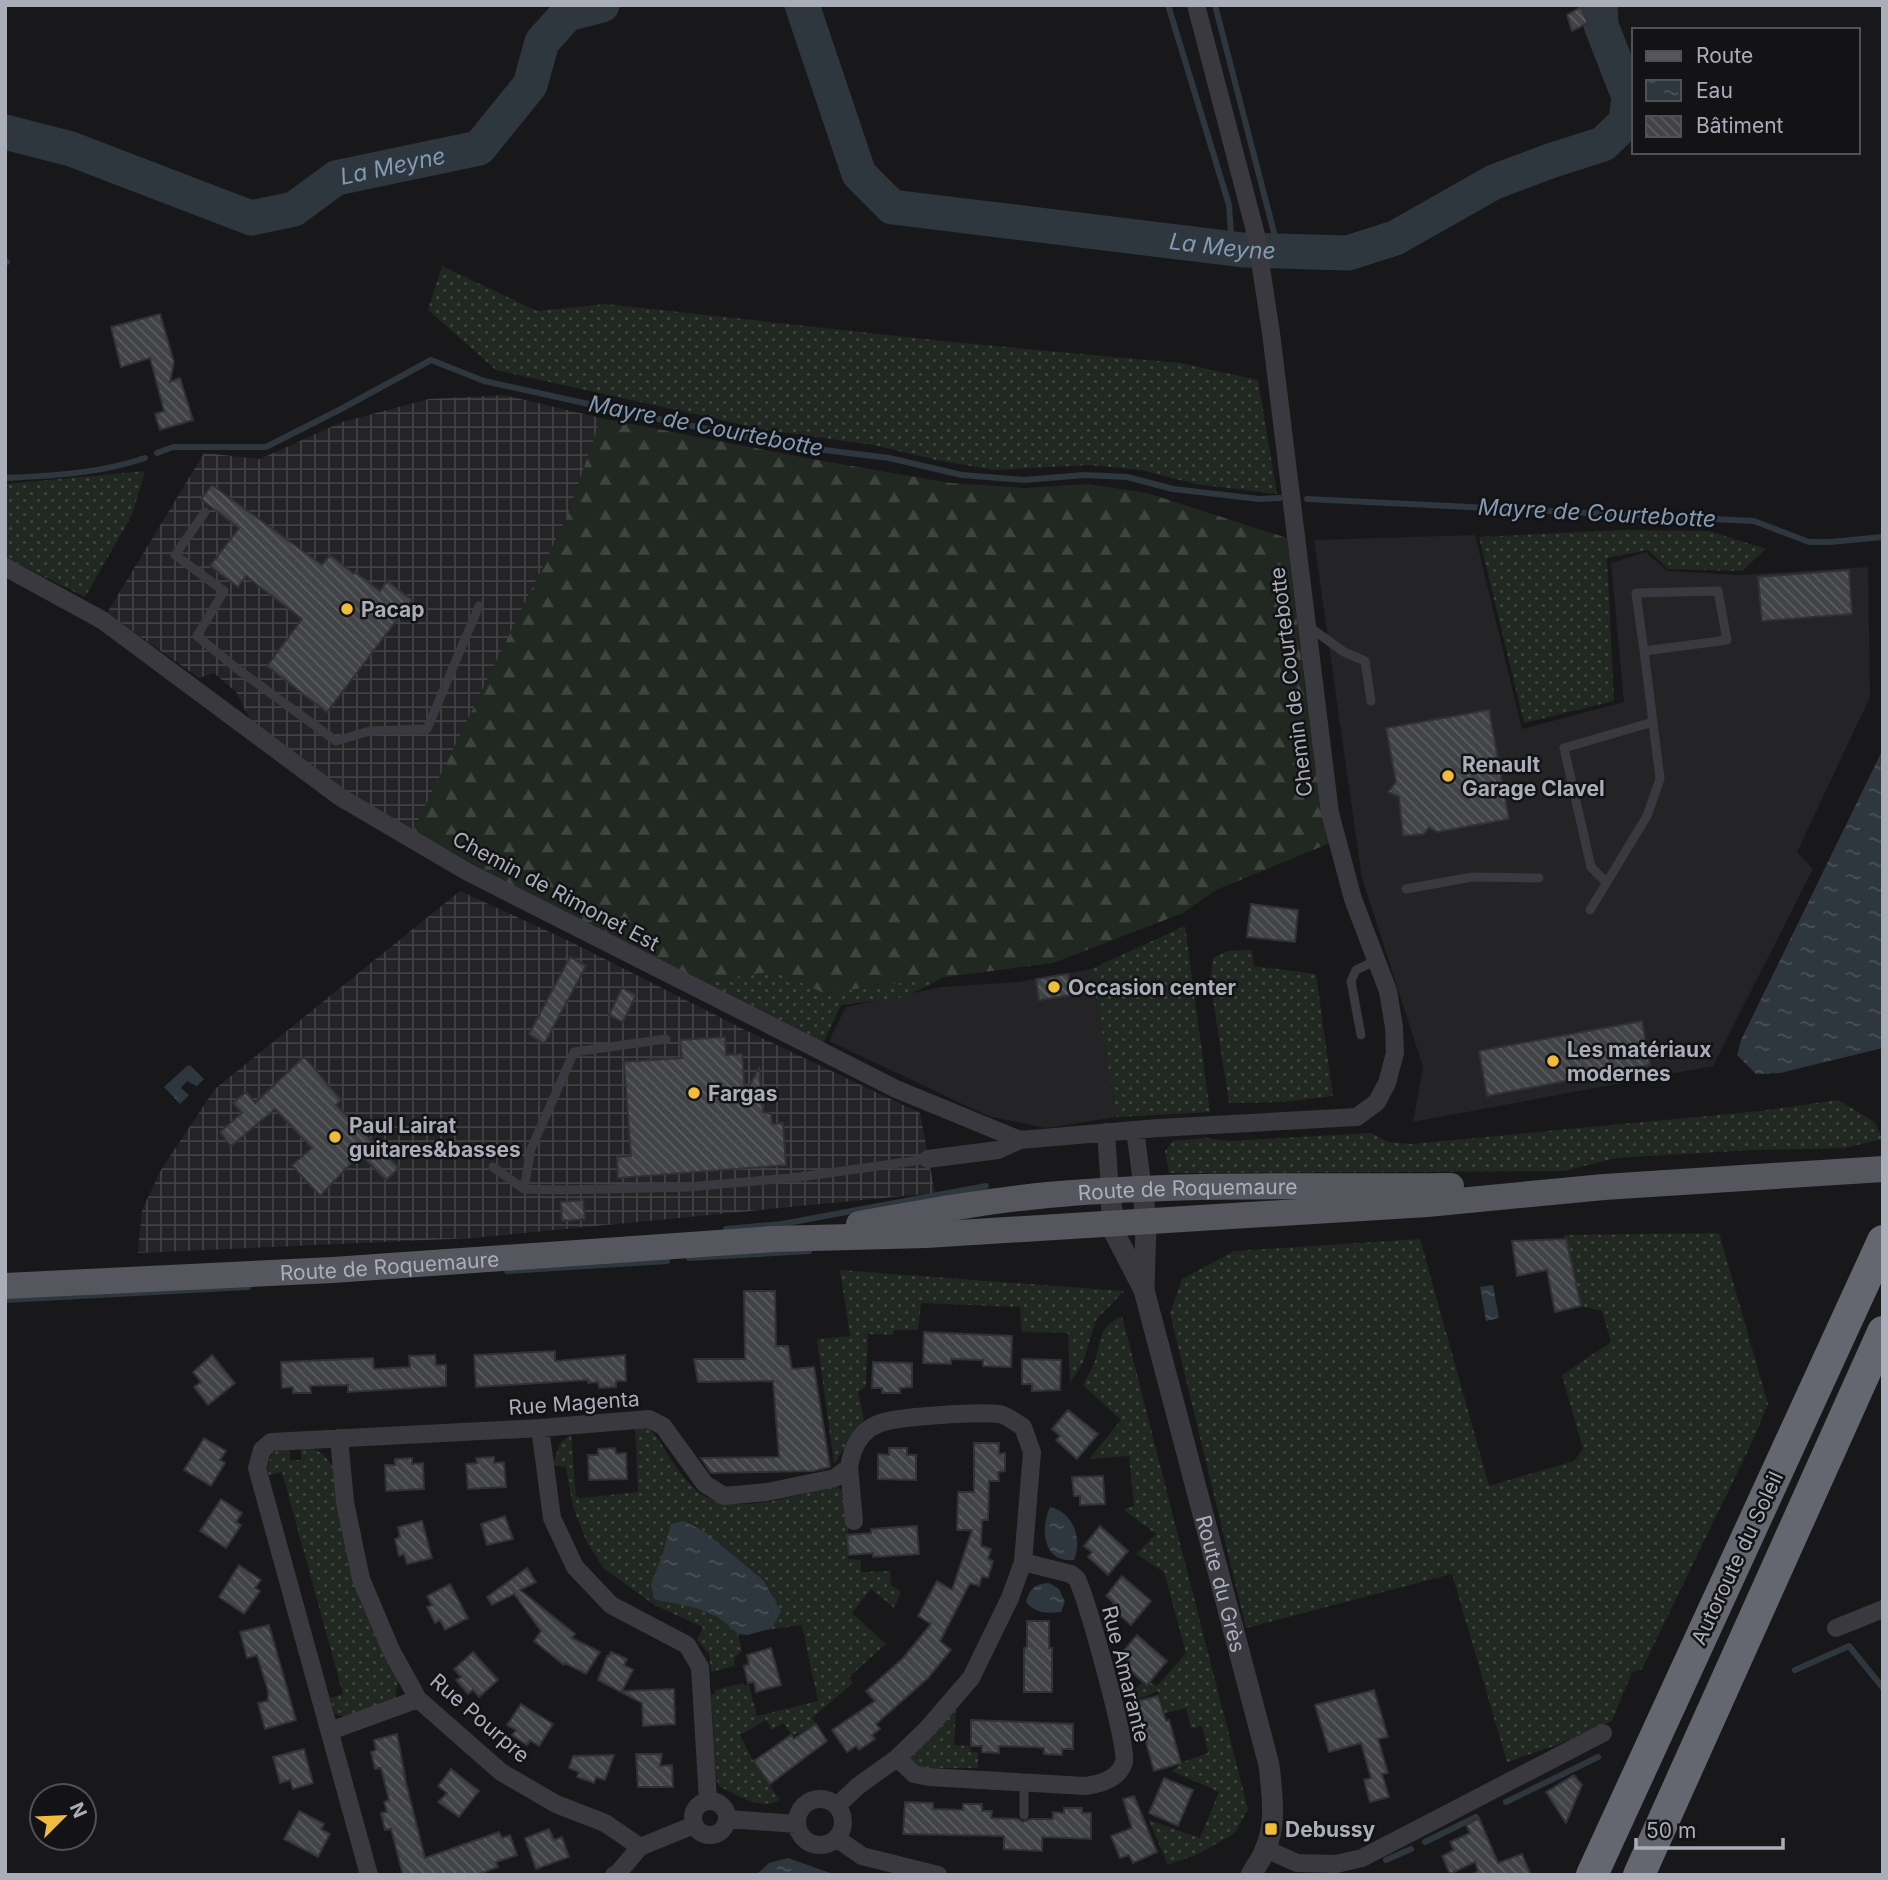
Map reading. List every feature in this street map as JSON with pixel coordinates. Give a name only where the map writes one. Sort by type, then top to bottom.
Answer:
[{"type":"highway","name":"Autoroute du Soleil","points":[[1592,1875],[1883,1241]]},
{"type":"highway","name":"Autoroute du Soleil","points":[[1639,1875],[1883,1332]]},
{"type":"main road","name":"Route de Roquemaure","points":[[5,1286],[333,1270],[774,1239],[926,1235],[1427,1204],[1604,1187],[1883,1169]]},
{"type":"main road","name":"Route de Roquemaure","points":[[774,1239],[944,1208],[1045,1195],[1143,1189],[1485,1185],[1604,1187]]},
{"type":"street","name":"Chemin de Courtebotte","points":[[1135,1130],[1357,1117],[1377,1102],[1387,1083],[1395,1053],[1388,991],[1353,899],[1330,813],[1271,333],[1256,235],[1196,5]]},
{"type":"street","name":"Chemin de Rimonet Est","points":[[5,566],[102,620],[340,797],[466,871],[896,1089],[1020,1140],[1135,1130]]},
{"type":"street","points":[[1135,1130],[1145,1220],[1144,1290]]},
{"type":"street","points":[[1106,1132],[1114,1232],[1144,1290]]},
{"type":"street","points":[[928,1159],[998,1150],[1020,1140]]},
{"type":"street","name":"Route du Grès","points":[[1144,1290],[1269,1765],[1273,1804],[1266,1849],[1251,1875]]},
{"type":"street","points":[[837,1806],[874,1773],[897,1758],[927,1729],[971,1678],[1010,1598],[1023,1562],[1032,1452],[1023,1427],[1002,1414],[902,1419],[878,1424],[864,1434],[852,1449],[849,1467],[854,1521]]},
{"type":"street","name":"Rue Magenta","points":[[369,1875],[257,1468],[262,1450],[271,1442],[540,1428],[649,1419],[663,1426],[705,1484],[724,1496],[766,1492],[835,1478],[849,1467]]},
{"type":"street","points":[[540,1428],[552,1518],[575,1567],[611,1605],[687,1645],[700,1667],[708,1801]]},
{"type":"street","name":"Rue Pourpre","points":[[339,1438],[345,1502],[361,1579],[391,1650],[418,1699],[501,1772],[556,1804],[605,1823],[640,1847]]},
{"type":"street","name":"Rue Amarante","points":[[897,1758],[915,1774],[929,1777],[1085,1786],[1098,1784],[1118,1773],[1124,1761],[1121,1732],[1077,1579],[1071,1574],[1023,1562]]},
{"type":"street","points":[[1836,1628],[1883,1609]]},
{"type":"street","points":[[330,1731],[418,1699]]},
{"type":"street","points":[[1266,1849],[1297,1863],[1361,1866],[1603,1733]]},
{"type":"street","points":[[825,1800],[837,1806],[841,1812],[843,1826],[836,1838],[823,1845],[816,1845],[803,1837],[797,1824],[800,1810],[811,1801],[825,1800]]},
{"type":"street","points":[[708,1801],[723,1808],[727,1819],[723,1829],[713,1835],[702,1833],[694,1825],[695,1810],[708,1801]]},
{"type":"street","points":[[727,1819],[797,1824]]},
{"type":"street","points":[[614,1875],[640,1847],[694,1825]]},
{"type":"street","points":[[836,1838],[862,1856],[938,1875]]},
{"type":"lane","points":[[205,512],[176,555],[225,592],[197,636],[336,741],[370,731],[427,729],[479,606]]},
{"type":"lane","points":[[1590,910],[1647,816],[1660,779],[1636,593],[1718,591],[1727,640],[1644,651]]},
{"type":"lane","points":[[1307,625],[1344,652],[1365,661],[1371,701]]},
{"type":"lane","points":[[1606,882],[1591,867],[1564,748],[1653,722]]},
{"type":"lane","points":[[1406,889],[1472,877],[1539,878]]},
{"type":"lane","points":[[1361,1035],[1351,981],[1356,970],[1377,960]]},
{"type":"lane","points":[[524,1189],[531,1149],[574,1052],[666,1039]]},
{"type":"lane","points":[[493,1167],[524,1189],[689,1187],[800,1177],[928,1159]]},
{"type":"lane","points":[[1024,1782],[1024,1815]]},
{"type":"shaded area","points":[[504,395],[601,418],[567,517],[413,831],[347,795],[252,723],[236,692],[214,673],[199,678],[107,613],[204,453],[260,459],[342,422],[429,399]]},
{"type":"shaded area","points":[[1475,535],[1522,729],[1624,702],[1611,563],[1646,552],[1667,571],[1741,575],[1868,567],[1870,697],[1797,852],[1813,869],[1713,1066],[1413,1122],[1423,1067],[1362,878],[1314,540]]},
{"type":"shaded area","points":[[460,891],[567,940],[745,1030],[920,1113],[935,1193],[473,1238],[138,1253],[142,1210],[162,1168],[215,1089]]},
{"type":"shaded area","points":[[1091,969],[1117,1117],[1046,1128],[988,1116],[829,1041],[846,1007],[941,987],[1018,982]]},
{"type":"green space","points":[[442,266],[537,311],[606,304],[952,342],[1180,363],[1258,380],[1277,494],[1196,484],[1141,470],[1089,465],[994,470],[874,445],[766,430],[496,370],[428,310]]},
{"type":"green space","points":[[601,418],[950,483],[1025,488],[1088,484],[1147,493],[1287,538],[1305,688],[1330,843],[1216,890],[1183,913],[1053,963],[824,993],[776,971],[698,982],[599,932],[413,831],[567,517]]},
{"type":"green space","points":[[145,471],[132,515],[85,597],[5,557],[5,484]]},
{"type":"green space","points":[[1622,530],[1709,531],[1766,549],[1742,571],[1668,569],[1648,550],[1607,558],[1614,701],[1524,723],[1479,537]]},
{"type":"green space","points":[[1185,926],[1210,1112],[1117,1117],[1091,969]]},
{"type":"green space","points":[[1252,950],[1254,966],[1316,974],[1333,1096],[1282,1102],[1229,1103],[1210,980],[1213,958],[1228,951]]},
{"type":"green space","points":[[776,971],[824,993],[945,977],[904,997],[841,1005],[823,1044],[698,982]]},
{"type":"green space","points":[[1838,1100],[1875,1122],[1882,1139],[1845,1148],[1616,1158],[1564,1171],[1169,1173],[1165,1151],[1173,1141],[1204,1138],[1229,1141],[1371,1133],[1388,1142],[1411,1144],[1760,1111]]},
{"type":"green space","points":[[1719,1233],[1768,1404],[1642,1669],[1632,1672],[1612,1721],[1557,1745],[1507,1762],[1452,1574],[1246,1628],[1170,1313],[1182,1279],[1234,1251],[1420,1239],[1489,1486],[1574,1461],[1583,1449],[1562,1375],[1611,1342],[1602,1311],[1581,1306],[1564,1235]]},
{"type":"green space","points":[[840,1270],[1124,1291],[1096,1320],[1083,1362],[1070,1383],[1068,1333],[1022,1332],[1020,1307],[921,1303],[918,1330],[894,1330],[893,1335],[868,1334],[866,1387],[858,1391],[864,1419],[834,1464],[817,1339],[850,1336]]},
{"type":"green space","points":[[1122,1316],[1248,1809],[1235,1833],[1200,1853],[1168,1865],[1149,1820],[1200,1838],[1219,1792],[1172,1771],[1183,1762],[1208,1753],[1202,1726],[1191,1729],[1186,1708],[1165,1713],[1158,1691],[1132,1702],[1126,1697],[1145,1680],[1157,1686],[1186,1653],[1164,1572],[1136,1554],[1156,1534],[1123,1509],[1134,1506],[1129,1456],[1089,1459],[1121,1420],[1083,1385],[1094,1364],[1101,1336],[1108,1325]]},
{"type":"green space","points":[[635,1428],[649,1428],[654,1433],[684,1477],[709,1499],[725,1503],[761,1503],[839,1487],[847,1510],[848,1559],[861,1560],[861,1572],[890,1571],[891,1585],[901,1592],[894,1608],[871,1589],[852,1613],[886,1644],[849,1677],[853,1683],[812,1718],[816,1724],[793,1736],[783,1723],[772,1730],[766,1720],[740,1735],[752,1759],[780,1800],[773,1803],[757,1803],[719,1786],[716,1778],[711,1695],[715,1694],[715,1690],[743,1683],[749,1685],[757,1716],[818,1701],[802,1625],[738,1634],[742,1651],[734,1658],[735,1666],[711,1672],[709,1654],[697,1640],[703,1627],[656,1606],[603,1568],[586,1540],[573,1507],[566,1467],[552,1465],[561,1442],[571,1434],[576,1495],[580,1498],[638,1492]]},
{"type":"green space","points":[[289,1446],[290,1460],[301,1460],[301,1446],[308,1446],[323,1454],[334,1468],[352,1574],[361,1603],[398,1679],[395,1699],[348,1718],[335,1714],[330,1698],[343,1694],[282,1472],[269,1475],[267,1467],[272,1453]]},
{"type":"green space","points":[[956,1710],[954,1745],[969,1746],[972,1752],[978,1752],[978,1768],[924,1768],[916,1765],[907,1757]]},
{"type":"water","points":[[1883,749],[1883,1048],[1780,1073],[1756,1074],[1737,1055],[1741,1040]]},
{"type":"water","points":[[190,1065],[204,1079],[197,1086],[187,1081],[181,1088],[189,1095],[180,1104],[164,1087]]},
{"type":"water","points":[[1493,1285],[1499,1318],[1486,1321],[1480,1287]]},
{"type":"water","points":[[1050,1507],[1065,1514],[1074,1527],[1077,1544],[1074,1560],[1056,1556],[1050,1550],[1045,1525]]},
{"type":"water","points":[[683,1521],[705,1532],[763,1580],[781,1611],[772,1628],[748,1635],[738,1634],[718,1617],[696,1608],[654,1599],[651,1584],[671,1524]]},
{"type":"water","points":[[1049,1583],[1059,1589],[1065,1602],[1061,1612],[1042,1612],[1026,1602],[1034,1588]]},
{"type":"water","points":[[788,1858],[836,1875],[756,1875],[769,1863]]},
{"type":"building","points":[[1581,7],[1588,23],[1572,31],[1567,15]]},
{"type":"building","points":[[160,314],[174,362],[170,382],[180,378],[193,420],[160,430],[155,414],[164,411],[150,358],[121,367],[111,327]]},
{"type":"building","name":"Pacap","points":[[212,485],[322,565],[330,555],[380,591],[387,581],[412,600],[327,712],[267,666],[302,619],[246,576],[238,587],[210,566],[239,528],[201,499]]},
{"type":"building","points":[[1849,570],[1852,614],[1762,621],[1758,577]]},
{"type":"building","name":"Renault Garage Clavel","points":[[1489,710],[1509,819],[1437,832],[1429,827],[1424,834],[1403,836],[1399,797],[1388,792],[1396,782],[1386,728]]},
{"type":"building","points":[[1251,904],[1298,910],[1295,942],[1247,937]]},
{"type":"building","points":[[570,957],[586,966],[544,1044],[529,1034]]},
{"type":"building","name":"Occasion center","points":[[1068,974],[1072,995],[1039,1000],[1036,979]]},
{"type":"building","points":[[622,988],[636,995],[623,1022],[609,1015]]},
{"type":"building","name":"Les matériaux modernes","points":[[1642,1021],[1650,1065],[1487,1096],[1479,1051]]},
{"type":"building","name":"Fargas","points":[[725,1037],[726,1055],[742,1054],[745,1094],[759,1068],[763,1112],[771,1114],[772,1124],[783,1123],[786,1165],[618,1178],[617,1157],[631,1156],[624,1062],[682,1058],[680,1040]]},
{"type":"building","name":"Paul Lairat guitares&basses","points":[[304,1057],[341,1100],[336,1105],[399,1168],[386,1180],[360,1154],[320,1196],[292,1165],[312,1148],[275,1109],[231,1146],[220,1132],[242,1113],[233,1103],[246,1092],[255,1103]]},
{"type":"building","points":[[583,1200],[585,1219],[562,1221],[561,1202]]},
{"type":"building","points":[[1566,1239],[1581,1306],[1555,1312],[1547,1270],[1517,1276],[1512,1241]]},
{"type":"building","points":[[744,1291],[775,1291],[776,1346],[788,1346],[792,1369],[814,1367],[830,1467],[813,1471],[711,1473],[701,1458],[779,1457],[773,1381],[698,1382],[694,1359],[745,1359]]},
{"type":"building","points":[[924,1332],[1012,1336],[1011,1367],[983,1366],[983,1360],[951,1359],[951,1364],[923,1363]]},
{"type":"building","points":[[555,1351],[555,1361],[625,1355],[626,1381],[616,1381],[616,1387],[599,1388],[598,1382],[588,1383],[588,1380],[476,1387],[474,1355]]},
{"type":"building","points":[[212,1355],[235,1383],[208,1405],[194,1387],[201,1382],[193,1372]]},
{"type":"building","points":[[435,1355],[436,1365],[446,1365],[446,1386],[348,1392],[348,1385],[310,1386],[311,1393],[293,1393],[293,1387],[282,1388],[281,1362],[373,1358],[374,1369],[410,1367],[409,1356]]},
{"type":"building","points":[[1022,1359],[1061,1360],[1060,1390],[1032,1391],[1032,1384],[1022,1384]]},
{"type":"building","points":[[873,1362],[912,1363],[912,1387],[900,1388],[900,1393],[882,1393],[882,1388],[872,1388]]},
{"type":"building","points":[[1068,1410],[1098,1434],[1077,1459],[1056,1440],[1060,1436],[1052,1429]]},
{"type":"building","points":[[204,1438],[226,1451],[220,1460],[225,1463],[211,1486],[184,1470]]},
{"type":"building","points":[[974,1443],[999,1443],[999,1454],[1005,1453],[1005,1471],[998,1472],[999,1481],[989,1481],[988,1520],[982,1520],[981,1546],[991,1549],[988,1559],[993,1561],[988,1578],[982,1576],[979,1586],[970,1583],[940,1641],[951,1650],[928,1678],[876,1724],[880,1729],[872,1735],[875,1739],[859,1750],[856,1746],[847,1752],[832,1730],[875,1701],[866,1691],[903,1658],[931,1624],[918,1616],[937,1581],[952,1590],[972,1530],[957,1530],[958,1492],[974,1492]]},
{"type":"building","points":[[615,1448],[616,1454],[626,1453],[627,1479],[589,1480],[588,1455],[598,1455],[598,1449]]},
{"type":"building","points":[[889,1448],[907,1448],[907,1455],[916,1455],[916,1480],[878,1479],[878,1454],[889,1455]]},
{"type":"building","points":[[494,1457],[494,1463],[504,1462],[506,1487],[468,1489],[466,1464],[477,1463],[476,1458]]},
{"type":"building","points":[[412,1458],[412,1464],[423,1463],[424,1489],[386,1491],[385,1465],[395,1465],[395,1459]]},
{"type":"building","points":[[1103,1476],[1105,1504],[1080,1505],[1080,1496],[1074,1496],[1072,1477]]},
{"type":"building","points":[[221,1499],[242,1513],[236,1522],[241,1525],[226,1548],[200,1531]]},
{"type":"building","points":[[505,1516],[513,1539],[487,1545],[481,1524]]},
{"type":"building","points":[[422,1521],[432,1558],[407,1564],[404,1554],[399,1556],[395,1539],[400,1537],[398,1527]]},
{"type":"building","points":[[917,1526],[919,1554],[873,1557],[873,1553],[849,1555],[847,1535],[871,1533],[871,1529]]},
{"type":"building","points":[[1100,1526],[1128,1551],[1108,1575],[1088,1557],[1092,1552],[1084,1546]]},
{"type":"building","points":[[239,1565],[261,1580],[255,1588],[260,1591],[244,1614],[219,1597]]},
{"type":"building","points":[[527,1568],[536,1582],[520,1590],[575,1634],[572,1638],[600,1652],[586,1674],[565,1663],[564,1665],[534,1641],[541,1631],[514,1594],[492,1605],[487,1597]]},
{"type":"building","points":[[1122,1576],[1151,1601],[1131,1625],[1111,1607],[1114,1603],[1106,1596]]},
{"type":"building","points":[[450,1584],[468,1618],[445,1630],[440,1620],[435,1623],[427,1607],[432,1605],[427,1596]]},
{"type":"building","points":[[1027,1621],[1049,1621],[1052,1692],[1024,1692]]},
{"type":"building","points":[[269,1625],[296,1720],[265,1729],[258,1703],[268,1701],[268,1691],[257,1655],[247,1658],[240,1632]]},
{"type":"building","points":[[1137,1635],[1167,1661],[1147,1685],[1125,1666],[1129,1661],[1120,1655]]},
{"type":"building","points":[[771,1648],[781,1685],[756,1692],[754,1682],[748,1683],[744,1666],[749,1664],[747,1655]]},
{"type":"building","points":[[473,1652],[498,1680],[479,1697],[473,1690],[468,1694],[456,1680],[461,1677],[454,1669]]},
{"type":"building","points":[[611,1652],[627,1659],[624,1665],[633,1670],[622,1691],[674,1689],[675,1724],[643,1726],[642,1703],[598,1680]]},
{"type":"building","points":[[1374,1690],[1388,1737],[1378,1739],[1388,1773],[1382,1774],[1389,1797],[1370,1802],[1364,1780],[1371,1778],[1361,1743],[1329,1752],[1315,1705]]},
{"type":"building","points":[[1158,1696],[1166,1721],[1169,1720],[1181,1763],[1154,1771],[1142,1728],[1145,1727],[1138,1701]]},
{"type":"building","points":[[521,1704],[553,1724],[539,1746],[530,1740],[527,1745],[512,1735],[516,1730],[507,1725]]},
{"type":"building","points":[[971,1720],[1073,1724],[1073,1749],[1062,1749],[1062,1755],[1044,1754],[1044,1748],[1034,1747],[999,1746],[999,1753],[982,1752],[982,1746],[971,1746]]},
{"type":"building","points":[[816,1724],[827,1741],[770,1784],[754,1761],[791,1735],[794,1739]]},
{"type":"building","points":[[397,1734],[404,1775],[425,1858],[499,1832],[502,1838],[510,1835],[517,1855],[496,1862],[498,1867],[477,1875],[403,1875],[391,1829],[385,1830],[381,1813],[387,1812],[384,1802],[389,1800],[381,1768],[375,1769],[371,1752],[376,1750],[374,1740]]},
{"type":"building","points":[[304,1749],[313,1783],[293,1789],[290,1780],[280,1783],[273,1757]]},
{"type":"building","points":[[636,1754],[662,1754],[660,1766],[672,1765],[673,1787],[638,1787]]},
{"type":"building","points":[[614,1755],[605,1780],[596,1777],[594,1783],[577,1777],[579,1772],[569,1768],[573,1756]]},
{"type":"building","points":[[451,1769],[479,1791],[459,1817],[438,1802],[447,1793],[438,1786]]},
{"type":"building","points":[[1574,1775],[1582,1785],[1566,1823],[1546,1792]]},
{"type":"building","points":[[1164,1778],[1193,1790],[1178,1826],[1149,1813]]},
{"type":"building","points":[[1134,1796],[1157,1852],[1133,1863],[1129,1855],[1120,1858],[1111,1836],[1132,1828],[1123,1799]]},
{"type":"building","points":[[905,1802],[933,1803],[933,1809],[963,1810],[963,1804],[982,1804],[982,1811],[992,1811],[991,1818],[1018,1819],[1023,1822],[1030,1819],[1053,1819],[1053,1812],[1064,1813],[1064,1808],[1082,1808],[1082,1813],[1091,1813],[1091,1839],[1042,1837],[1042,1851],[1004,1849],[1004,1836],[903,1834]]},
{"type":"building","points":[[299,1811],[324,1824],[321,1829],[330,1834],[318,1857],[284,1839]]},
{"type":"building","points":[[1479,1818],[1498,1863],[1522,1854],[1531,1875],[1471,1875],[1478,1871],[1475,1862],[1450,1874],[1442,1856],[1454,1850],[1450,1842],[1470,1833],[1466,1825]]},
{"type":"building","points":[[549,1829],[554,1840],[562,1837],[569,1857],[536,1869],[525,1838]]},
{"type":"waterway","name":"La Meyne","points":[[5,132],[71,149],[251,218],[294,209],[336,178],[479,148],[530,85],[542,42],[567,14],[602,5]]},
{"type":"waterway","name":"La Meyne","points":[[802,5],[859,174],[892,207],[1243,250],[1348,253],[1395,238],[1494,182],[1603,144],[1626,122],[1629,97],[1601,25],[1600,5]]},
{"type":"waterway","points":[[1168,5],[1229,205],[1232,248]]},
{"type":"waterway","points":[[1215,5],[1279,252]]},
{"type":"waterway","name":"Mayre de Courtebotte","points":[[157,453],[173,447],[266,447],[431,360],[484,381],[643,416],[792,446],[889,458],[962,475],[1024,480],[1085,475],[1127,477],[1173,489],[1259,499],[1280,498]]},
{"type":"waterway","name":"Mayre de Courtebotte","points":[[5,478],[94,470],[145,458]]},
{"type":"waterway","name":"Mayre de Courtebotte","points":[[1307,499],[1754,521],[1809,542],[1883,537]]},
{"type":"waterway","points":[[726,1229],[782,1224],[986,1186]]},
{"type":"waterway","points":[[689,1258],[809,1251]]},
{"type":"waterway","points":[[507,1271],[667,1261]]},
{"type":"waterway","points":[[5,1300],[248,1287]]},
{"type":"waterway","points":[[1795,1670],[1849,1646],[1883,1688]]},
{"type":"waterway","points":[[1506,1802],[1598,1757]]},
{"type":"waterway","points":[[1425,1842],[1476,1817]]},
{"type":"waterway","points":[[1386,1860],[1411,1849]]},
{"type":"place","name":"Pacap","points":[[347,609]]},
{"type":"place","name":"Renault Garage Clavel","points":[[1448,776]]},
{"type":"place","name":"Occasion center","points":[[1054,987]]},
{"type":"place","name":"Les matériaux modernes","points":[[1553,1061]]},
{"type":"place","name":"Fargas","points":[[694,1093]]},
{"type":"place","name":"Paul Lairat guitares&basses","points":[[335,1137]]},
{"type":"place","name":"Debussy","points":[[1271,1829]]}]
